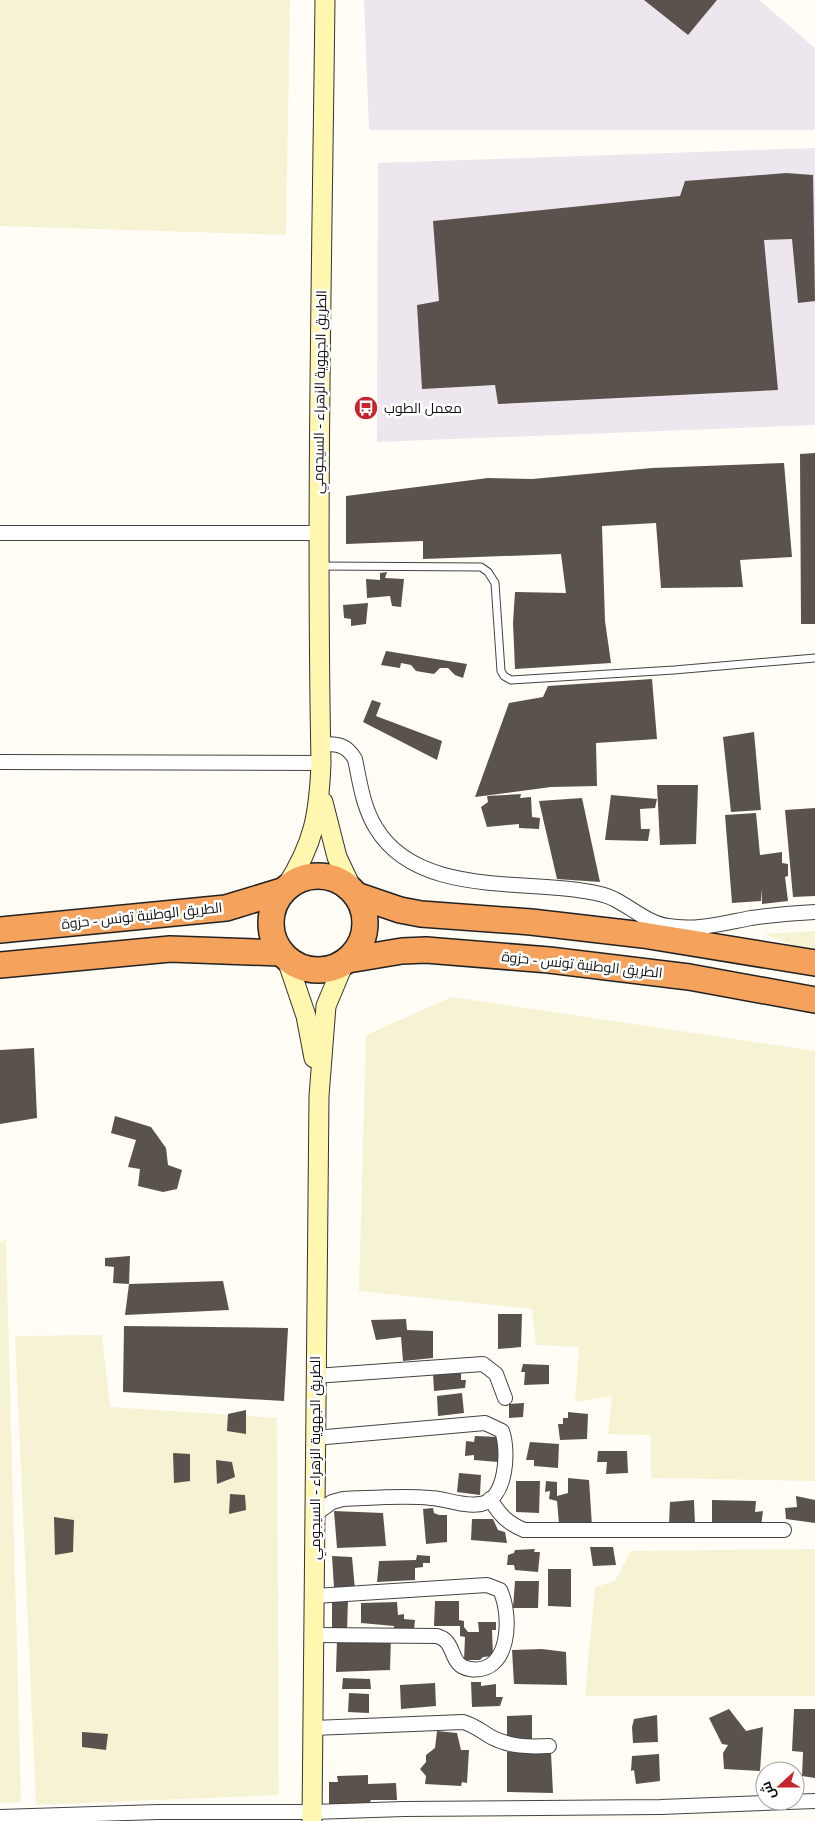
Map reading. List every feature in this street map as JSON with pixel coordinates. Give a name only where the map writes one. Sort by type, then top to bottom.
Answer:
[{"type":"highway","points":[[320,876],[342,882],[354,893],[362,907],[365,922],[364,936],[358,950],[346,962],[330,970],[315,971],[300,968],[283,956],[272,938],[270,922],[273,906],[284,889],[299,879],[320,876]]},
{"type":"highway","name":"الطريق الوطنية تونس - حزوة","points":[[0,930],[226,908],[284,889]]},
{"type":"highway","points":[[354,893],[400,910],[421,914],[531,922],[643,935],[815,963]]},
{"type":"highway","points":[[0,965],[170,950],[283,956]]},
{"type":"highway","name":"الطريق الوطنية تونس - حزوة","points":[[346,962],[402,951],[426,950],[550,960],[688,977],[815,1000]]},
{"type":"main road","name":"الطريق الجهوية الزهراء - السيجومي","points":[[284,889],[301,864],[312,838],[318,811],[321,763],[319,397],[324,232],[325,0]]},
{"type":"main road","name":"الطريق الجهوية الزهراء - السيجومي","points":[[320,783],[327,821],[337,857],[354,893]]},
{"type":"main road","name":"الطريق الجهوية الزهراء - السيجومي","points":[[283,956],[306,1016],[319,1096]]},
{"type":"main road","name":"الطريق الجهوية الزهراء - السيجومي","points":[[312,1817],[315,1596],[314,1438],[319,1096],[326,1006],[346,962]]},
{"type":"street","points":[[0,533],[319,533]]},
{"type":"street","points":[[321,744],[340,745],[351,752],[370,816],[388,843],[424,868],[444,876],[464,881],[541,886],[599,894],[614,899],[653,921],[684,928],[704,927],[781,914],[815,912]]},
{"type":"street","points":[[0,762],[321,763]]},
{"type":"street","points":[[315,1376],[476,1363],[490,1367],[496,1374],[505,1398]]},
{"type":"street","points":[[314,1438],[485,1424],[502,1431],[506,1443],[507,1456],[498,1489],[490,1499],[482,1504],[469,1504],[431,1498],[343,1499],[332,1502],[314,1515]]},
{"type":"street","points":[[490,1499],[500,1516],[511,1525],[524,1530],[784,1530]]},
{"type":"street","points":[[314,1635],[438,1636],[444,1638],[451,1645],[455,1661],[463,1668],[472,1670],[484,1667],[500,1656],[505,1644],[506,1624],[504,1599],[500,1590],[487,1585],[315,1596]]},
{"type":"street","points":[[313,1728],[463,1722],[472,1724],[490,1736],[510,1744],[549,1746]]},
{"type":"street","points":[[0,1816],[158,1812],[312,1817],[404,1808],[651,1807],[815,1801]]},
{"type":"lane","points":[[319,566],[481,568],[488,572],[495,583],[501,671],[504,676],[511,680],[815,658]]},
{"type":"shaded area","points":[[0,0],[290,0],[286,235],[0,226]]},
{"type":"shaded area","points":[[364,0],[759,0],[815,48],[815,130],[369,130]]},
{"type":"shaded area","points":[[815,148],[815,425],[377,442],[378,163]]},
{"type":"shaded area","points":[[815,931],[815,953],[764,934]]},
{"type":"shaded area","points":[[452,997],[815,1051],[815,1481],[651,1478],[651,1435],[608,1434],[612,1396],[575,1402],[579,1347],[536,1345],[532,1309],[359,1291],[366,1035]]},
{"type":"shaded area","points":[[6,1239],[21,1802],[0,1803],[0,1242]]},
{"type":"shaded area","points":[[102,1335],[110,1407],[277,1418],[279,1795],[36,1805],[15,1336]]},
{"type":"shaded area","points":[[815,1549],[815,1696],[585,1696],[595,1587],[615,1581],[631,1551]]},
{"type":"building","points":[[644,0],[717,0],[688,35]]},
{"type":"building","points":[[813,170],[815,301],[798,303],[792,239],[764,240],[778,390],[498,404],[495,385],[422,389],[417,305],[439,301],[433,221],[680,196],[685,181],[786,173],[813,175]]},
{"type":"building","points":[[815,453],[815,624],[801,624],[800,454]]},
{"type":"building","points":[[784,463],[792,557],[740,560],[743,587],[661,588],[656,523],[602,526],[605,621],[611,663],[515,669],[513,623],[515,592],[566,593],[561,554],[423,559],[423,541],[346,544],[346,496],[488,478],[532,479],[652,468]]},
{"type":"building","points":[[387,572],[385,578],[404,579],[401,607],[392,606],[390,596],[367,598],[366,579],[380,580],[380,573]]},
{"type":"building","points":[[368,603],[366,624],[351,626],[351,619],[344,618],[343,605]]},
{"type":"building","points":[[386,651],[467,664],[463,678],[455,675],[448,668],[440,668],[434,674],[416,671],[411,665],[401,663],[400,668],[381,665]]},
{"type":"building","points":[[652,679],[657,739],[596,743],[597,786],[551,787],[475,797],[509,703],[543,697],[548,686]]},
{"type":"building","points":[[372,700],[381,703],[376,716],[442,741],[437,760],[363,722]]},
{"type":"building","points":[[754,732],[761,810],[731,812],[723,737]]},
{"type":"building","points":[[657,785],[698,785],[696,844],[660,845]]},
{"type":"building","points":[[521,794],[520,798],[531,797],[532,817],[540,818],[539,829],[519,828],[519,824],[487,827],[481,807],[488,802],[487,796]]},
{"type":"building","points":[[611,795],[657,799],[655,808],[640,809],[641,829],[650,829],[648,841],[605,840]]},
{"type":"building","points":[[582,798],[600,882],[557,879],[539,801]]},
{"type":"building","points":[[815,808],[815,896],[793,897],[785,810]]},
{"type":"building","points":[[756,813],[760,855],[782,852],[782,863],[788,864],[788,876],[785,877],[788,901],[762,904],[762,889],[761,901],[732,903],[725,815]]},
{"type":"building","points":[[34,1048],[37,1118],[0,1124],[0,1050]]},
{"type":"building","points":[[115,1116],[151,1127],[166,1148],[168,1165],[182,1170],[177,1189],[163,1192],[138,1186],[140,1169],[128,1167],[136,1140],[111,1133]]},
{"type":"building","points":[[130,1256],[129,1284],[113,1283],[114,1267],[105,1266],[105,1258]]},
{"type":"building","points":[[223,1281],[229,1310],[125,1315],[129,1284]]},
{"type":"building","points":[[498,1314],[522,1314],[521,1347],[498,1349]]},
{"type":"building","points":[[406,1319],[407,1330],[433,1331],[433,1358],[403,1361],[401,1337],[376,1340],[371,1320]]},
{"type":"building","points":[[124,1326],[288,1328],[284,1401],[123,1392]]},
{"type":"building","points":[[523,1364],[549,1365],[549,1384],[524,1385],[525,1372],[521,1372]]},
{"type":"building","points":[[461,1368],[461,1380],[466,1380],[465,1388],[434,1391],[433,1372]]},
{"type":"building","points":[[462,1393],[464,1413],[438,1416],[437,1396]]},
{"type":"building","points":[[524,1403],[523,1417],[509,1418],[509,1404]]},
{"type":"building","points":[[246,1410],[246,1434],[227,1431],[228,1414]]},
{"type":"building","points":[[568,1412],[588,1414],[587,1439],[560,1440],[558,1424],[563,1424],[563,1418],[568,1418]]},
{"type":"building","points":[[475,1436],[499,1437],[498,1462],[474,1460],[474,1455],[465,1456],[466,1441],[474,1442]]},
{"type":"building","points":[[530,1442],[559,1444],[558,1468],[534,1466],[534,1460],[526,1460]]},
{"type":"building","points":[[598,1451],[627,1451],[628,1473],[606,1474],[607,1462],[597,1462]]},
{"type":"building","points":[[173,1453],[190,1454],[190,1481],[174,1483]]},
{"type":"building","points":[[216,1460],[232,1462],[235,1477],[217,1484]]},
{"type":"building","points":[[459,1473],[481,1475],[480,1495],[457,1492]]},
{"type":"building","points":[[568,1478],[589,1480],[592,1526],[559,1524],[557,1501],[549,1499],[550,1491],[545,1492],[546,1481],[557,1482],[557,1496],[568,1493]]},
{"type":"building","points":[[516,1481],[540,1481],[539,1513],[516,1512]]},
{"type":"building","points":[[230,1494],[245,1495],[246,1510],[229,1514]]},
{"type":"building","points":[[796,1496],[815,1500],[815,1523],[786,1519],[785,1508],[797,1507]]},
{"type":"building","points":[[694,1500],[695,1525],[669,1525],[670,1502]]},
{"type":"building","points":[[712,1500],[756,1501],[755,1512],[763,1511],[761,1526],[712,1525]]},
{"type":"building","points":[[433,1508],[434,1513],[447,1515],[447,1542],[426,1544],[423,1509]]},
{"type":"building","points":[[334,1511],[383,1513],[386,1546],[337,1548]]},
{"type":"building","points":[[54,1517],[74,1520],[73,1552],[55,1555]]},
{"type":"building","points":[[472,1519],[493,1519],[498,1530],[505,1532],[507,1543],[471,1540]]},
{"type":"building","points":[[590,1547],[613,1547],[616,1565],[593,1566]]},
{"type":"building","points":[[535,1549],[534,1552],[540,1552],[538,1572],[515,1570],[514,1565],[507,1565],[508,1555],[514,1553],[515,1550]]},
{"type":"building","points":[[417,1555],[430,1556],[430,1563],[423,1563],[423,1567],[415,1568],[415,1580],[377,1582],[379,1561],[416,1560]]},
{"type":"building","points":[[332,1556],[352,1557],[355,1590],[334,1588]]},
{"type":"building","points":[[548,1569],[571,1569],[571,1607],[548,1606]]},
{"type":"building","points":[[515,1581],[539,1581],[538,1608],[513,1608]]},
{"type":"building","points":[[348,1600],[347,1631],[332,1632],[332,1601]]},
{"type":"building","points":[[435,1601],[459,1601],[459,1620],[464,1621],[464,1627],[468,1632],[479,1632],[478,1622],[496,1622],[496,1630],[492,1630],[493,1656],[483,1657],[480,1660],[464,1660],[465,1637],[460,1636],[460,1626],[434,1626]]},
{"type":"building","points":[[397,1602],[398,1615],[404,1614],[404,1619],[415,1620],[414,1630],[394,1630],[394,1626],[361,1623],[361,1603]]},
{"type":"building","points":[[391,1636],[390,1670],[336,1672],[337,1639]]},
{"type":"building","points":[[542,1649],[566,1652],[567,1685],[514,1684],[512,1650]]},
{"type":"building","points":[[343,1678],[370,1679],[371,1689],[342,1689]]},
{"type":"building","points":[[471,1682],[481,1682],[481,1686],[496,1684],[496,1697],[503,1697],[500,1706],[472,1707]]},
{"type":"building","points":[[435,1683],[436,1706],[401,1709],[400,1685]]},
{"type":"building","points":[[349,1693],[369,1694],[369,1713],[348,1712]]},
{"type":"building","points":[[729,1709],[746,1731],[763,1727],[761,1761],[755,1761],[755,1771],[724,1769],[723,1753],[728,1745],[722,1744],[709,1718]]},
{"type":"building","points":[[794,1709],[815,1709],[815,1778],[805,1776],[803,1752],[792,1751]]},
{"type":"building","points":[[532,1715],[532,1740],[507,1740],[507,1716]]},
{"type":"building","points":[[657,1715],[658,1742],[633,1743],[632,1727],[634,1719]]},
{"type":"building","points":[[437,1731],[457,1733],[461,1750],[469,1750],[467,1783],[462,1782],[461,1786],[425,1784],[426,1776],[420,1769],[426,1762],[426,1755],[435,1748]]},
{"type":"building","points":[[82,1732],[108,1734],[106,1750],[82,1747]]},
{"type":"building","points":[[507,1752],[551,1753],[553,1793],[507,1792]]},
{"type":"building","points":[[659,1754],[660,1781],[636,1784],[634,1770],[631,1771],[632,1756]]},
{"type":"building","points":[[368,1775],[368,1784],[396,1783],[397,1800],[371,1800],[369,1804],[329,1805],[329,1782],[338,1782],[337,1776]]},
{"type":"place","name":"معمل الطوب","points":[[366,408]]}]
